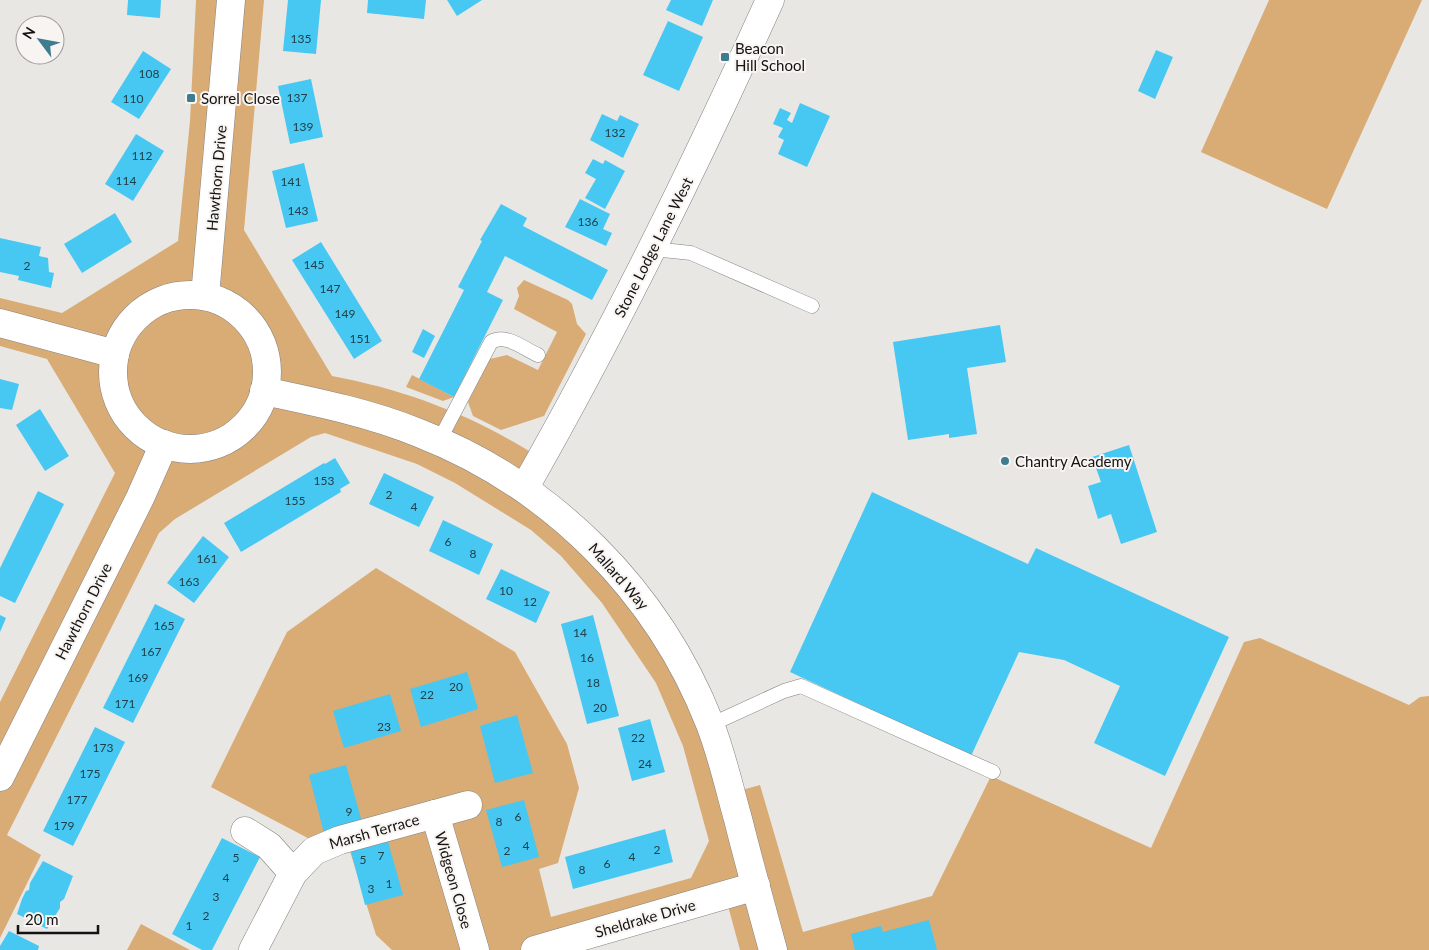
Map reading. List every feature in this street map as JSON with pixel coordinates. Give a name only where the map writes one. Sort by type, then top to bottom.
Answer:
[{"type":"street","name":"Hawthorn Drive","points":[[206,296],[231,0]]},
{"type":"street","name":"Stone Lodge Lane West","points":[[525,487],[653,249],[711,132],[770,0]]},
{"type":"street","points":[[179,296],[206,296],[231,307],[251,325],[258,337],[265,357],[267,377],[264,391],[254,414],[237,433],[226,440],[202,448],[177,448],[164,444],[140,430],[123,409],[114,382],[115,354],[126,330],[138,315],[154,304],[179,296]]},
{"type":"street","points":[[0,323],[115,354]]},
{"type":"street","name":"Mallard Way","points":[[264,391],[401,426],[481,461],[525,487],[583,535],[631,587],[666,636],[693,687],[710,725],[774,950]]},
{"type":"street","name":"Hawthorn Drive","points":[[0,776],[136,506],[164,444]]},
{"type":"street","name":"Widgeon Close","points":[[468,805],[436,814],[475,950]]},
{"type":"street","name":"Marsh Terrace","points":[[253,950],[293,873],[308,856],[323,846],[436,814]]},
{"type":"street","points":[[244,831],[269,846],[293,873]]},
{"type":"street","name":"Sheldrake Drive","points":[[535,950],[756,886]]},
{"type":"lane","points":[[653,249],[691,253],[812,306]]},
{"type":"lane","points":[[439,441],[491,342],[504,339],[538,355]]},
{"type":"lane","points":[[710,725],[784,691],[801,686],[993,772]]},
{"type":"shaded area","points":[[196,0],[264,0],[244,230],[332,376],[389,389],[441,407],[492,430],[542,459],[525,488],[631,587],[731,793],[760,785],[803,932],[932,896],[991,776],[1151,848],[1244,642],[1260,638],[1409,705],[1420,697],[1429,696],[1429,950],[740,950],[725,895],[535,950],[392,950],[376,935],[349,848],[323,846],[211,787],[287,632],[376,568],[515,652],[567,744],[579,788],[558,863],[539,869],[551,917],[691,878],[709,841],[683,746],[656,683],[602,603],[561,556],[531,530],[455,483],[417,464],[325,433],[311,437],[175,519],[159,533],[7,835],[41,855],[0,938],[0,702],[115,473],[47,359],[0,346],[0,298],[62,313],[178,241],[190,121]]},
{"type":"shaded area","points":[[1269,0],[1422,0],[1327,209],[1201,152]]},
{"type":"shaded area","points":[[524,280],[568,300],[572,304],[577,324],[586,334],[544,416],[501,430],[473,416],[468,402],[490,359],[507,355],[538,370],[557,332],[514,309],[519,296],[517,288]]},
{"type":"shaded area","points":[[412,375],[454,397],[443,401],[406,387]]},
{"type":"shaded area","points":[[141,924],[190,950],[127,950]]},
{"type":"building","points":[[128,0],[161,0],[160,18],[127,15]]},
{"type":"building","points":[[288,0],[321,0],[316,54],[283,51]]},
{"type":"building","points":[[368,0],[426,0],[424,19],[367,13]]},
{"type":"building","points":[[447,0],[482,0],[457,16]]},
{"type":"building","points":[[671,0],[713,0],[702,26],[666,10]]},
{"type":"building","points":[[668,21],[703,37],[679,91],[643,75]]},
{"type":"building","points":[[1156,50],[1173,57],[1155,99],[1138,91]]},
{"type":"building","points":[[143,51],[171,69],[139,119],[111,102]]},
{"type":"building","points":[[311,79],[323,137],[290,144],[278,86]]},
{"type":"building","points":[[800,103],[830,116],[807,167],[778,154],[784,140],[778,137],[783,128],[773,124],[780,108],[791,113],[787,120],[792,123]]},
{"type":"building","points":[[602,114],[617,121],[620,115],[639,124],[623,158],[590,140]]},
{"type":"building","points":[[136,134],[164,151],[133,201],[105,184]]},
{"type":"building","points":[[593,159],[603,164],[605,160],[625,171],[605,209],[585,198],[596,179],[585,173]]},
{"type":"building","points":[[304,163],[318,221],[286,228],[272,171]]},
{"type":"building","points":[[580,199],[610,214],[603,229],[612,233],[606,246],[565,227]]},
{"type":"building","points":[[501,204],[527,218],[523,226],[608,270],[592,300],[505,256],[487,292],[503,300],[454,397],[419,379],[464,290],[458,287],[482,241],[480,240]]},
{"type":"building","points":[[115,213],[132,242],[82,273],[64,244]]},
{"type":"building","points":[[0,238],[41,247],[39,256],[48,258],[49,272],[54,273],[51,288],[18,280],[19,276],[0,272]]},
{"type":"building","points":[[321,242],[382,341],[354,359],[292,260]]},
{"type":"building","points":[[1000,325],[1006,362],[967,368],[977,434],[949,438],[949,434],[908,440],[893,342]]},
{"type":"building","points":[[423,329],[435,336],[424,358],[412,352]]},
{"type":"building","points":[[0,379],[19,384],[12,410],[0,408]]},
{"type":"building","points":[[40,409],[69,456],[45,471],[16,425]]},
{"type":"building","points":[[1129,445],[1157,532],[1121,544],[1111,514],[1098,519],[1088,486],[1101,482],[1092,457]]},
{"type":"building","points":[[335,458],[350,483],[340,489],[341,492],[241,552],[224,523]]},
{"type":"building","points":[[384,473],[434,497],[419,527],[369,504]]},
{"type":"building","points":[[38,491],[64,504],[15,603],[0,596],[0,568]]},
{"type":"building","points":[[872,492],[1028,564],[1036,548],[1229,637],[1165,776],[1094,743],[1120,686],[1064,660],[1019,652],[971,756],[790,672]]},
{"type":"building","points":[[443,520],[493,544],[479,575],[429,551]]},
{"type":"building","points":[[203,536],[229,557],[194,603],[167,583]]},
{"type":"building","points":[[501,569],[550,592],[536,623],[486,599]]},
{"type":"building","points":[[155,604],[185,619],[133,723],[103,708]]},
{"type":"building","points":[[0,615],[6,618],[0,632]]},
{"type":"building","points":[[593,615],[619,716],[587,724],[561,624]]},
{"type":"building","points":[[467,672],[478,709],[421,727],[410,689]]},
{"type":"building","points":[[390,694],[401,731],[344,748],[333,711]]},
{"type":"building","points":[[517,715],[533,773],[495,783],[480,726]]},
{"type":"building","points":[[650,719],[665,772],[632,781],[618,728]]},
{"type":"building","points":[[95,727],[125,742],[73,846],[43,831]]},
{"type":"building","points":[[346,765],[362,822],[324,833],[309,775]]},
{"type":"building","points":[[524,800],[539,857],[502,867],[486,810]]},
{"type":"building","points":[[665,829],[673,862],[573,889],[565,857]]},
{"type":"building","points":[[222,838],[260,857],[212,950],[202,950],[172,934]]},
{"type":"building","points":[[387,838],[403,895],[365,905],[350,848]]},
{"type":"building","points":[[43,861],[73,876],[64,899],[60,902],[60,908],[47,929],[17,914],[22,899],[26,891],[29,890],[30,883]]},
{"type":"building","points":[[929,920],[937,950],[855,950],[851,934],[881,926],[883,932]]},
{"type":"building","points":[[9,931],[39,946],[38,950],[0,950],[0,946]]},
{"type":"place","name":"Beacon Hill School","points":[[725,57]]},
{"type":"place","name":"Sorrel Close","points":[[191,98]]},
{"type":"place","name":"Chantry Academy","points":[[1005,461]]}]
